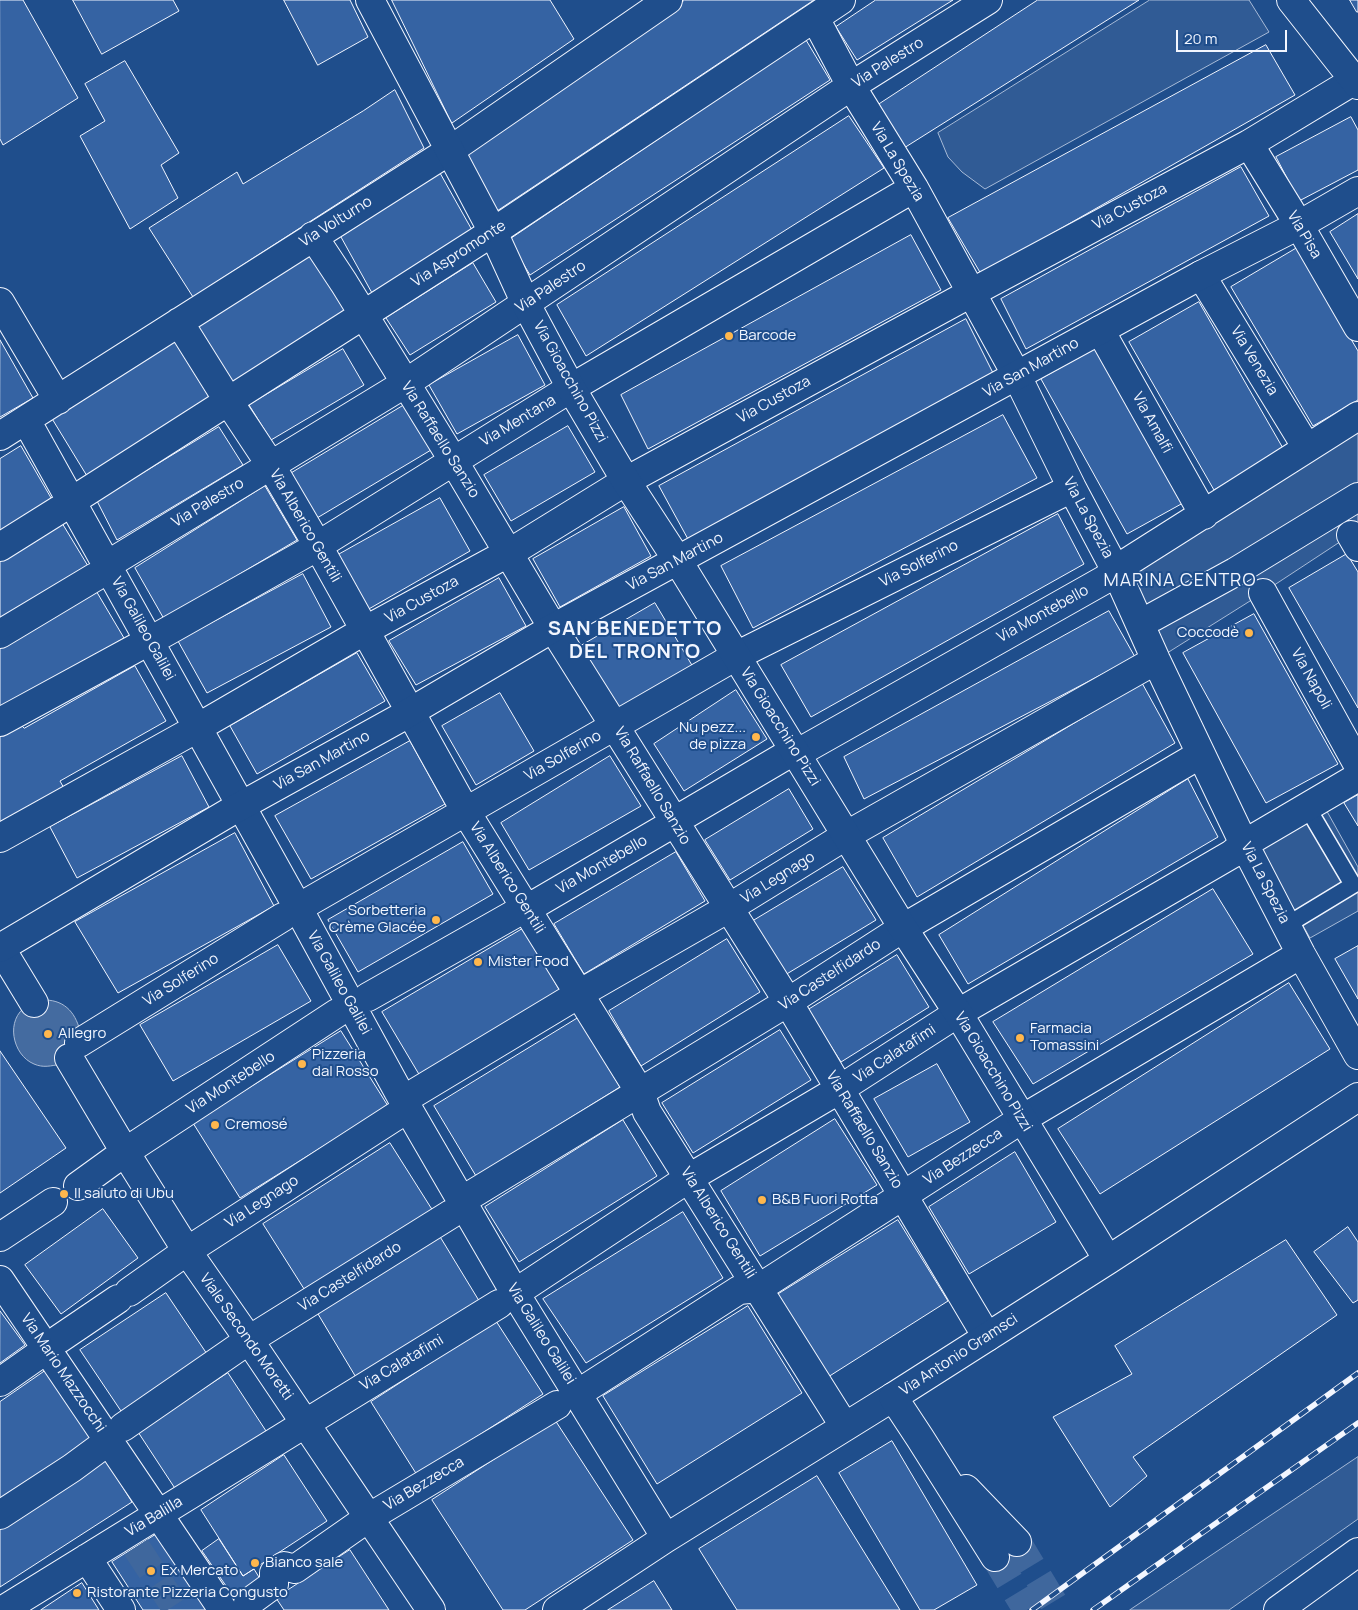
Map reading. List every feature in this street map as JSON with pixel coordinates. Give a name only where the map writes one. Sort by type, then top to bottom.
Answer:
[{"type":"street","name":"Via Gioacchino Pizzi","points":[[370,0],[493,232],[526,304],[571,388],[626,481],[736,656],[791,755],[847,835],[1108,1260]]},
{"type":"street","name":"Via Volturno","points":[[0,436],[449,151],[668,0]]},
{"type":"street","name":"Via Aspromonte","points":[[0,547],[493,232],[841,0]]},
{"type":"street","name":"Via Palestro","points":[[0,634],[270,464],[406,383],[851,86],[988,0]]},
{"type":"street","points":[[1291,0],[1356,82]]},
{"type":"street","name":"Via La Spezia","points":[[815,18],[851,86],[914,188],[1017,376],[1072,488],[1116,571],[1156,660],[1244,844],[1301,954],[1358,1055]]},
{"type":"street","name":"Via Custoza","points":[[0,838],[364,631],[509,552],[626,481],[1248,144],[1356,82]]},
{"type":"street","name":"Via Pisa","points":[[1248,144],[1358,327]]},
{"type":"street","name":"Via Mentana","points":[[0,722],[143,645],[318,546],[571,388],[914,188]]},
{"type":"street","name":"Via San Martino","points":[[0,948],[241,806],[410,712],[553,628],[1201,275],[1299,226],[1358,191]]},
{"type":"street","name":"Via Raffaello Sanzio","points":[[314,236],[453,460],[553,628],[788,1002],[987,1337]]},
{"type":"street","name":"Via Venezia","points":[[1201,275],[1308,448]]},
{"type":"street","points":[[0,302],[58,400]]},
{"type":"street","name":"Via Alberico Gentili","points":[[179,322],[228,402],[270,464],[318,546],[466,812],[640,1092],[647,1112],[838,1416],[842,1428]]},
{"type":"street","name":"Via Amalfi","points":[[1100,330],[1204,515]]},
{"type":"street","name":"Via Montebello","points":[[368,997],[528,908],[791,755],[1095,585],[1358,416]]},
{"type":"street","name":"Via Galileo Galilei","points":[[26,420],[66,505],[101,571],[191,731],[241,806],[290,912],[507,1298],[567,1399],[666,1538]]},
{"type":"street","name":"Via Solferino","points":[[74,1050],[290,912],[736,656],[1072,488]]},
{"type":"street","points":[[1154,617],[1234,572],[1358,497]]},
{"type":"street","name":"Via Napoli","points":[[1263,593],[1358,765]]},
{"type":"street","name":"Via Legnago","points":[[0,1382],[186,1251],[400,1108],[579,994],[728,909],[847,835],[1156,660]]},
{"type":"street","name":"Via Castelfidardo","points":[[0,1515],[72,1468],[116,1434],[250,1340],[456,1208],[904,928],[1201,754]]},
{"type":"street","name":"Via Calatafimi","points":[[305,1422],[507,1298],[690,1178],[840,1089],[958,1013],[1232,854],[1244,844],[1358,777]]},
{"type":"street","points":[[0,948],[34,1003]]},
{"type":"street","name":"Via Bezzecca","points":[[248,1603],[368,1518],[567,1399],[740,1290],[759,1288],[1022,1119],[1301,954]]},
{"type":"street","name":"Via Montebello","points":[[78,1186],[125,1152],[337,1013]]},
{"type":"street","name":"Viale Secondo Moretti","points":[[74,1050],[125,1152],[186,1251],[250,1340],[431,1610]]},
{"type":"street","name":"Via Antonio Gramsci","points":[[557,1610],[666,1538],[893,1398],[1358,1096]]},
{"type":"street","points":[[0,1238],[53,1202]]},
{"type":"street","name":"Via Mario Mazzocchi","points":[[0,1280],[53,1344],[116,1434],[159,1514]]},
{"type":"street","points":[[893,1398],[995,1557]]},
{"type":"street","name":"Via Balilla","points":[[3,1610],[305,1422]]},
{"type":"street","points":[[927,1449],[1017,1542]]},
{"type":"street","points":[[159,1514],[223,1610]]},
{"type":"street","points":[[1278,1610],[1358,1552]]},
{"type":"street","points":[[88,1558],[121,1610]]},
{"type":"lane","points":[[1286,925],[1353,885],[1307,807]]},
{"type":"shaded area","points":[[1150,0],[1249,0],[1269,32],[985,189],[962,172],[948,157],[938,133]]},
{"type":"shaded area","points":[[1358,416],[1358,530],[1156,660],[1126,563]]},
{"type":"shaded area","points":[[1324,806],[1358,867],[1358,911],[1310,938],[1257,844]]},
{"type":"shaded area","points":[[42,1000],[62,1004],[71,1012],[78,1024],[80,1031],[61,1064],[44,1066],[34,1064],[26,1059],[16,1045],[14,1028],[20,1012],[27,1006]]},
{"type":"shaded area","points":[[1358,1457],[1358,1519],[1229,1610],[1130,1610]]},
{"type":"building","points":[[0,0],[23,0],[78,98],[3,145],[0,139]]},
{"type":"building","points":[[73,0],[173,0],[179,11],[102,54]]},
{"type":"building","points":[[284,0],[350,0],[368,37],[318,65]]},
{"type":"building","points":[[392,0],[550,0],[574,39],[452,123]]},
{"type":"building","points":[[685,0],[814,0],[497,211],[466,155]]},
{"type":"building","points":[[876,0],[953,0],[857,60],[836,27]]},
{"type":"building","points":[[1038,0],[1139,0],[904,148],[878,105]]},
{"type":"building","points":[[1350,0],[1358,0],[1358,12],[1357,12]]},
{"type":"building","points":[[806,40],[830,80],[530,275],[509,240]]},
{"type":"building","points":[[1266,45],[1295,95],[981,274],[948,218]]},
{"type":"building","points":[[125,61],[179,153],[161,165],[178,198],[130,229],[80,136],[105,121],[85,84]]},
{"type":"building","points":[[395,90],[424,148],[193,297],[149,228],[237,172],[243,184]]},
{"type":"building","points":[[849,116],[884,168],[586,356],[557,305]]},
{"type":"building","points":[[1351,117],[1358,130],[1358,170],[1299,201],[1276,157]]},
{"type":"building","points":[[1241,167],[1269,216],[1026,349],[1001,299]]},
{"type":"building","points":[[440,173],[472,230],[372,293],[341,237]]},
{"type":"building","points":[[1358,214],[1358,279],[1330,232]]},
{"type":"building","points":[[911,235],[941,290],[648,449],[621,395]]},
{"type":"building","points":[[312,248],[350,311],[229,387],[193,325]]},
{"type":"building","points":[[1297,248],[1358,351],[1358,400],[1313,426],[1231,287]]},
{"type":"building","points":[[473,263],[496,302],[410,355],[386,318]]},
{"type":"building","points":[[1199,302],[1284,450],[1214,490],[1129,342]]},
{"type":"building","points":[[966,319],[993,373],[689,541],[659,486]]},
{"type":"building","points":[[518,335],[545,385],[457,434],[429,385]]},
{"type":"building","points":[[0,340],[33,398],[0,417]]},
{"type":"building","points":[[175,342],[211,400],[87,476],[51,417]]},
{"type":"building","points":[[1097,348],[1183,503],[1127,534],[1041,379]]},
{"type":"building","points":[[343,349],[364,385],[271,440],[249,405]]},
{"type":"building","points":[[406,404],[431,450],[317,518],[290,474]]},
{"type":"building","points":[[1003,415],[1037,478],[753,628],[721,566]]},
{"type":"building","points":[[568,426],[595,472],[511,521],[484,475]]},
{"type":"building","points":[[219,427],[243,465],[117,540],[97,501]]},
{"type":"building","points":[[21,446],[54,503],[0,536],[0,459]]},
{"type":"building","points":[[265,486],[297,540],[164,619],[135,568]]},
{"type":"building","points":[[440,498],[470,551],[367,610],[338,555]]},
{"type":"building","points":[[624,507],[651,556],[560,607],[533,559]]},
{"type":"building","points":[[1058,514],[1084,564],[811,717],[781,665]]},
{"type":"building","points":[[62,523],[88,566],[0,620],[0,561]]},
{"type":"building","points":[[1347,554],[1358,572],[1358,708],[1289,588]]},
{"type":"building","points":[[303,574],[331,627],[207,693],[178,641]]},
{"type":"building","points":[[499,578],[526,626],[416,685],[389,641]]},
{"type":"building","points":[[95,589],[124,638],[0,712],[0,645]]},
{"type":"building","points":[[655,603],[693,667],[617,712],[579,647]]},
{"type":"building","points":[[1109,611],[1135,657],[864,799],[844,757]]},
{"type":"building","points":[[1254,614],[1338,764],[1266,803],[1183,653]]},
{"type":"building","points":[[357,653],[385,701],[257,774],[230,726]]},
{"type":"building","points":[[135,666],[166,721],[60,781],[65,790],[0,827],[0,729],[16,720],[24,728]]},
{"type":"building","points":[[1142,683],[1175,743],[917,897],[883,838]]},
{"type":"building","points":[[736,690],[767,739],[684,791],[654,744]]},
{"type":"building","points":[[500,693],[534,751],[476,785],[442,726]]},
{"type":"building","points":[[410,741],[445,804],[311,879],[275,816]]},
{"type":"building","points":[[182,756],[209,807],[77,878],[50,827]]},
{"type":"building","points":[[610,756],[641,806],[529,870],[501,823]]},
{"type":"building","points":[[1188,779],[1218,837],[968,984],[939,935]]},
{"type":"building","points":[[789,789],[813,829],[730,880],[705,840]]},
{"type":"building","points":[[1358,795],[1358,826],[1344,803]]},
{"type":"building","points":[[235,833],[274,906],[118,993],[75,922]]},
{"type":"building","points":[[463,842],[493,894],[358,972],[328,920]]},
{"type":"building","points":[[676,852],[705,901],[584,974],[554,924]]},
{"type":"building","points":[[843,867],[876,920],[785,975],[753,921]]},
{"type":"building","points":[[1213,889],[1253,954],[1033,1084],[993,1022]]},
{"type":"building","points":[[524,928],[561,993],[420,1076],[382,1012]]},
{"type":"building","points":[[727,939],[760,992],[641,1066],[609,1011]]},
{"type":"building","points":[[278,945],[311,1001],[173,1081],[140,1025]]},
{"type":"building","points":[[1358,946],[1358,999],[1335,959]]},
{"type":"building","points":[[897,955],[929,1007],[841,1062],[808,1010]]},
{"type":"building","points":[[1289,983],[1330,1049],[1100,1194],[1058,1129]]},
{"type":"building","points":[[578,1018],[620,1087],[476,1176],[434,1106]]},
{"type":"building","points":[[780,1030],[811,1080],[693,1153],[662,1103]]},
{"type":"building","points":[[341,1031],[388,1106],[240,1198],[193,1123]]},
{"type":"building","points":[[0,1051],[66,1148],[0,1193]]},
{"type":"building","points":[[937,1064],[970,1122],[908,1157],[874,1099]]},
{"type":"building","points":[[835,1119],[877,1185],[760,1256],[721,1191]]},
{"type":"building","points":[[623,1120],[657,1176],[519,1262],[485,1207]]},
{"type":"building","points":[[390,1143],[433,1211],[306,1292],[263,1224]]},
{"type":"building","points":[[1015,1152],[1056,1222],[969,1274],[929,1207]]},
{"type":"building","points":[[103,1209],[138,1258],[61,1314],[25,1265]]},
{"type":"building","points":[[683,1212],[723,1278],[586,1363],[543,1299]]},
{"type":"building","points":[[898,1220],[948,1301],[828,1377],[777,1295]]},
{"type":"building","points":[[1348,1227],[1358,1242],[1358,1300],[1353,1303],[1314,1252]]},
{"type":"building","points":[[439,1235],[481,1304],[357,1379],[315,1309]]},
{"type":"building","points":[[1286,1240],[1337,1315],[1133,1457],[1147,1476],[1110,1507],[1053,1417],[1132,1374],[1115,1346]]},
{"type":"building","points":[[166,1293],[209,1357],[123,1414],[80,1350]]},
{"type":"building","points":[[748,1306],[802,1393],[657,1484],[603,1396]]},
{"type":"building","points":[[0,1311],[25,1345],[0,1363]]},
{"type":"building","points":[[496,1321],[543,1394],[417,1475],[371,1402]]},
{"type":"building","points":[[45,1371],[93,1440],[0,1505],[0,1402]]},
{"type":"building","points":[[228,1373],[268,1434],[178,1493],[138,1432]]},
{"type":"building","points":[[555,1420],[633,1540],[525,1610],[503,1610],[432,1500]]},
{"type":"building","points":[[892,1441],[977,1585],[934,1610],[920,1610],[839,1473]]},
{"type":"building","points":[[284,1455],[327,1521],[243,1576],[201,1510]]},
{"type":"building","points":[[105,1459],[132,1502],[0,1587],[0,1526]]},
{"type":"building","points":[[817,1476],[900,1610],[737,1610],[699,1549]]},
{"type":"building","name":"Ex Mercato","points":[[160,1532],[209,1610],[143,1610],[112,1562]]},
{"type":"building","points":[[219,1539],[243,1576],[254,1569],[262,1582],[235,1599],[202,1551]]},
{"type":"building","points":[[350,1550],[389,1610],[284,1610],[276,1598]]},
{"type":"building","points":[[654,1581],[672,1610],[608,1610]]},
{"type":"building","points":[[82,1583],[99,1610],[41,1610]]},
{"type":"tunnel","points":[[1017,1542],[1058,1610]]},
{"type":"tunnel","points":[[136,1547],[177,1610]]},
{"type":"tunnel","points":[[995,1557],[1027,1610]]},
{"type":"railway","points":[[1032,1610],[1358,1373]]},
{"type":"railway","points":[[1093,1610],[1358,1423]]},
{"type":"place","name":"Barcode","points":[[729,336]]},
{"type":"place","name":"Coccodè","points":[[1249,633]]},
{"type":"place","name":"Nu pezz... de pizza","points":[[756,737]]},
{"type":"place","name":"Sorbetteria Crème Glacée","points":[[436,920]]},
{"type":"place","name":"Mister Food","points":[[478,962]]},
{"type":"place","name":"Allegro","points":[[48,1034]]},
{"type":"place","name":"Farmacia Tomassini","points":[[1020,1038]]},
{"type":"place","name":"Pizzeria dal Rosso","points":[[302,1064]]},
{"type":"place","name":"Cremosé","points":[[215,1125]]},
{"type":"place","name":"Il saluto di Ubu","points":[[64,1194]]},
{"type":"place","name":"B&B Fuori Rotta","points":[[762,1200]]},
{"type":"place","name":"Bianco sale","points":[[255,1563]]},
{"type":"place","name":"Ex Mercato","points":[[151,1571]]},
{"type":"place","name":"Ristorante Pizzeria Congusto","points":[[77,1593]]},
{"type":"district","name":"MARINA CENTRO","points":[[1180,581]]},
{"type":"district","name":"SAN BENEDETTO DEL TRONTO","points":[[635,640]]}]
